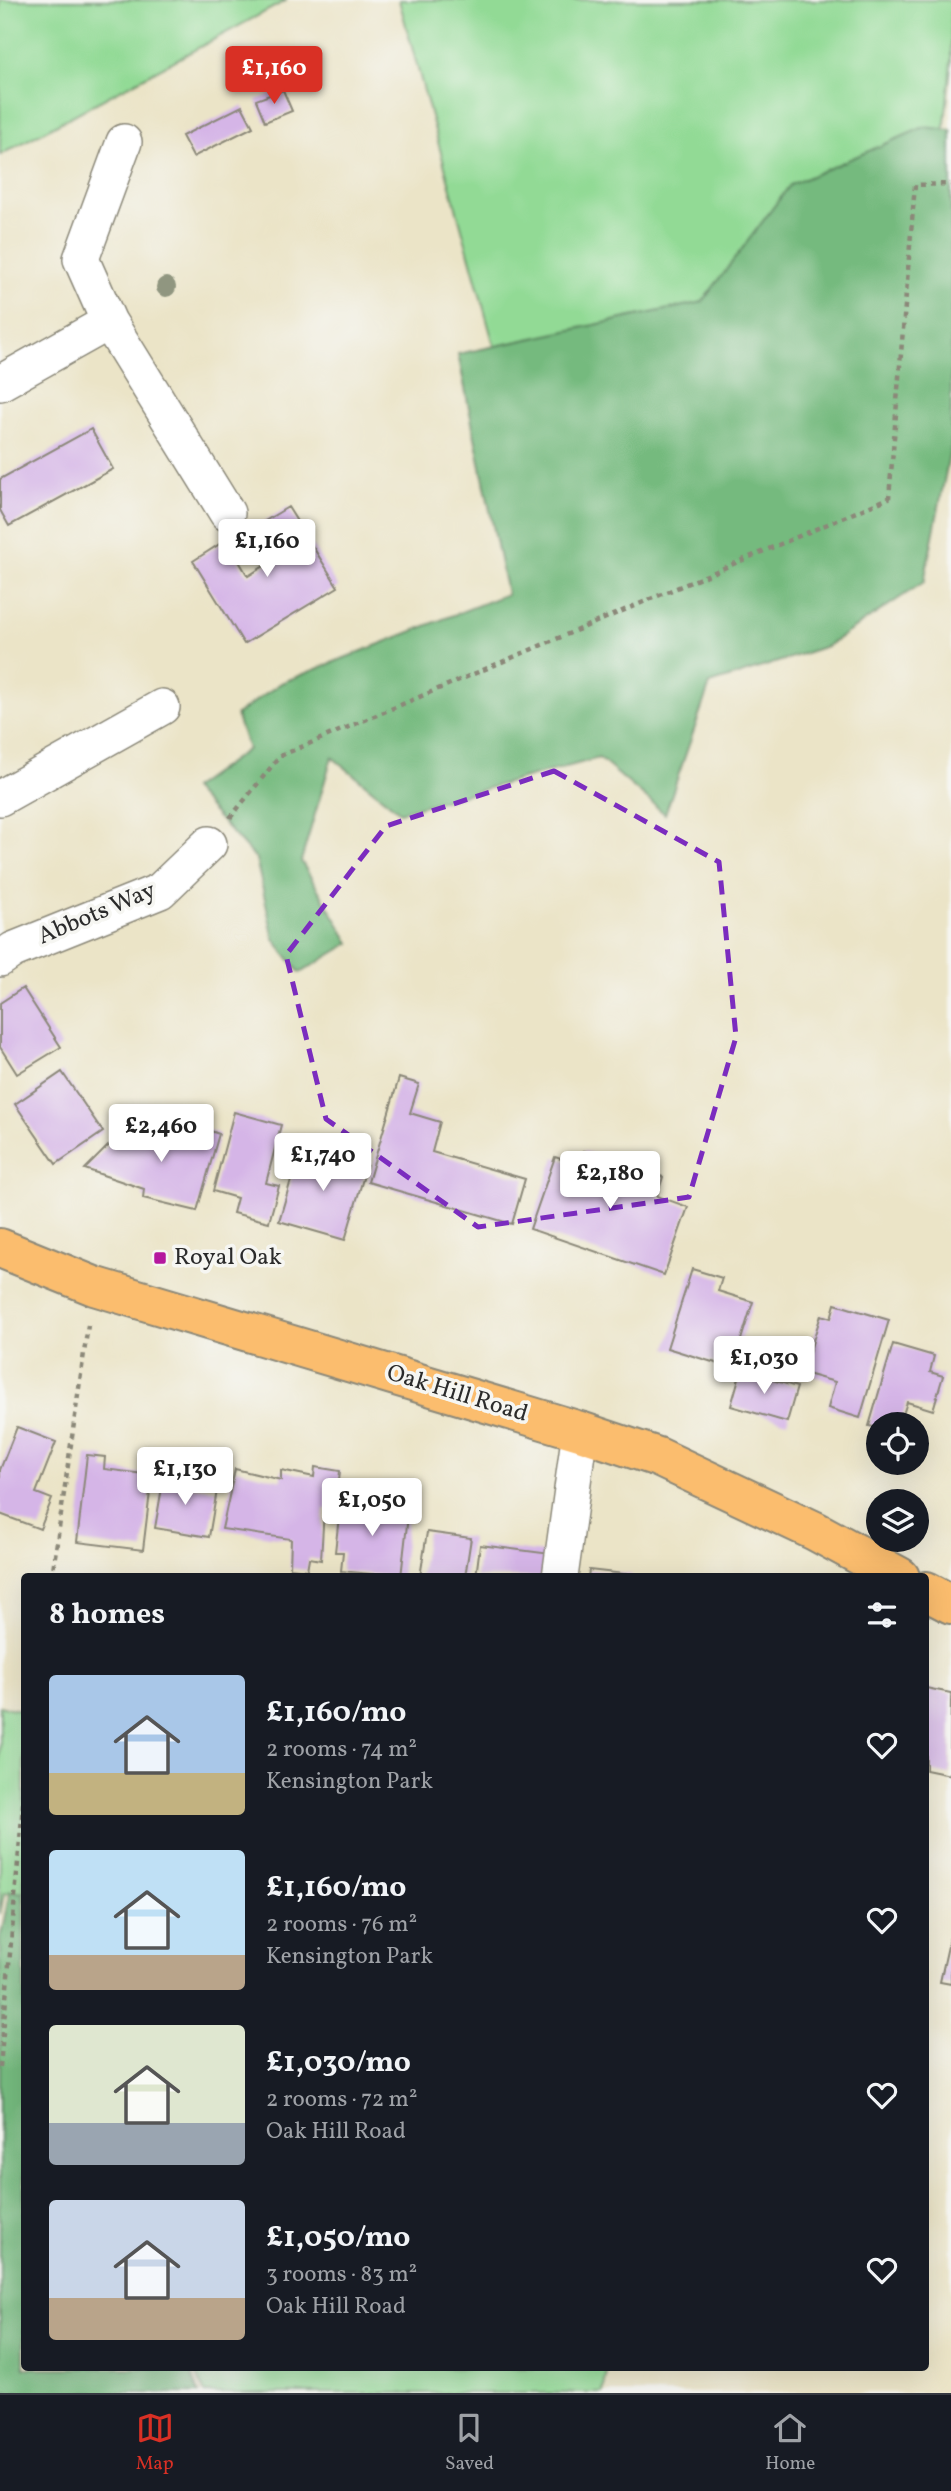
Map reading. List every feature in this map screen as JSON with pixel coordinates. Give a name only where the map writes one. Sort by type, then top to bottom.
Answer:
[{"type":"main road","name":"Oak Hill Road","points":[[0,1248],[94,1286],[580,1431],[658,1457],[815,1531],[893,1573]]},
{"type":"main road","points":[[929,1593],[951,1604]]},
{"type":"street","points":[[124,142],[81,259],[109,322],[227,513]]},
{"type":"street","points":[[0,383],[109,322]]},
{"type":"street","points":[[0,798],[162,707]]},
{"type":"street","name":"Abbots Way","points":[[4,946],[160,891],[209,844]]},
{"type":"street","points":[[561,1573],[580,1431]]},
{"type":"path","points":[[209,844],[280,756],[889,498],[915,185],[951,184]]},
{"type":"path","points":[[53,1573],[94,1286]]},
{"type":"path","points":[[0,2067],[21,1828]]},
{"type":"highlighted area","points":[[554,771],[719,862],[736,1037],[689,1197],[478,1227],[326,1119],[286,955],[386,826]]},
{"type":"green space","points":[[0,0],[287,0],[0,155]]},
{"type":"green space","points":[[399,0],[951,0],[951,62],[912,460],[564,600]]},
{"type":"green space","points":[[924,127],[951,130],[951,446],[924,582],[827,646],[710,684],[665,814],[599,758],[400,812],[332,757],[301,861],[350,943],[300,973],[274,939],[256,859],[192,789],[248,749],[236,715],[281,683],[507,594],[458,354],[702,302],[790,185]]},
{"type":"green space","points":[[0,1706],[21,1710],[21,1894],[4,1893],[0,1914]]},
{"type":"green space","points":[[10,1891],[21,1893],[21,2371],[190,2371],[199,2393],[0,2393],[0,1939]]},
{"type":"green space","points":[[195,2371],[607,2371],[603,2393],[205,2393]]},
{"type":"building","points":[[283,90],[292,111],[265,122],[256,100]]},
{"type":"building","points":[[242,106],[253,127],[193,157],[182,136]]},
{"type":"building","points":[[91,429],[113,469],[9,526],[0,510],[0,479]]},
{"type":"building","points":[[288,507],[338,587],[244,644],[193,561],[226,540],[248,576],[280,556],[260,524]]},
{"type":"building","points":[[23,988],[61,1047],[17,1074],[0,1047],[0,1003]]},
{"type":"building","points":[[62,1072],[103,1132],[56,1164],[15,1104]]},
{"type":"building","points":[[399,1078],[419,1084],[410,1113],[440,1122],[432,1152],[525,1179],[512,1224],[368,1182]]},
{"type":"building","points":[[234,1112],[281,1125],[266,1183],[279,1186],[269,1222],[233,1213],[237,1198],[213,1191]]},
{"type":"building","points":[[191,1124],[219,1134],[197,1211],[143,1198],[144,1189],[85,1169],[128,1126],[189,1139]]},
{"type":"building","points":[[301,1146],[367,1165],[345,1240],[279,1221]]},
{"type":"building","points":[[584,1151],[663,1177],[657,1196],[688,1207],[664,1275],[530,1229],[555,1157],[579,1165]]},
{"type":"building","points":[[692,1269],[722,1278],[718,1291],[753,1302],[732,1368],[667,1348]]},
{"type":"building","points":[[835,1304],[889,1320],[860,1418],[828,1408],[835,1382],[803,1373],[821,1315],[831,1318]]},
{"type":"building","points":[[893,1344],[934,1356],[930,1372],[943,1376],[933,1410],[907,1402],[904,1412],[873,1412]]},
{"type":"building","points":[[741,1371],[797,1387],[787,1422],[731,1406]]},
{"type":"building","points":[[17,1427],[56,1442],[36,1493],[52,1499],[40,1529],[0,1514],[0,1470]]},
{"type":"building","points":[[87,1455],[105,1457],[104,1469],[152,1475],[143,1550],[77,1542]]},
{"type":"building","points":[[315,1467],[340,1471],[336,1509],[324,1509],[321,1560],[309,1558],[307,1570],[290,1568],[291,1539],[222,1529],[235,1469],[281,1480],[281,1470],[314,1477]]},
{"type":"building","points":[[165,1470],[185,1474],[183,1485],[217,1490],[209,1537],[155,1528]]},
{"type":"building","points":[[341,1499],[409,1507],[401,1573],[341,1571],[343,1552],[335,1552]]},
{"type":"building","points":[[427,1532],[471,1538],[466,1573],[421,1573]]},
{"type":"building","points":[[480,1545],[551,1554],[549,1573],[476,1573]]},
{"type":"building","points":[[589,1570],[615,1573],[589,1573]]},
{"type":"building","points":[[929,1689],[951,1693],[950,1775],[929,1771]]},
{"type":"building","points":[[951,1937],[951,1984],[940,1982]]},
{"type":"place","name":"Royal Oak","points":[[160,1258]]}]
